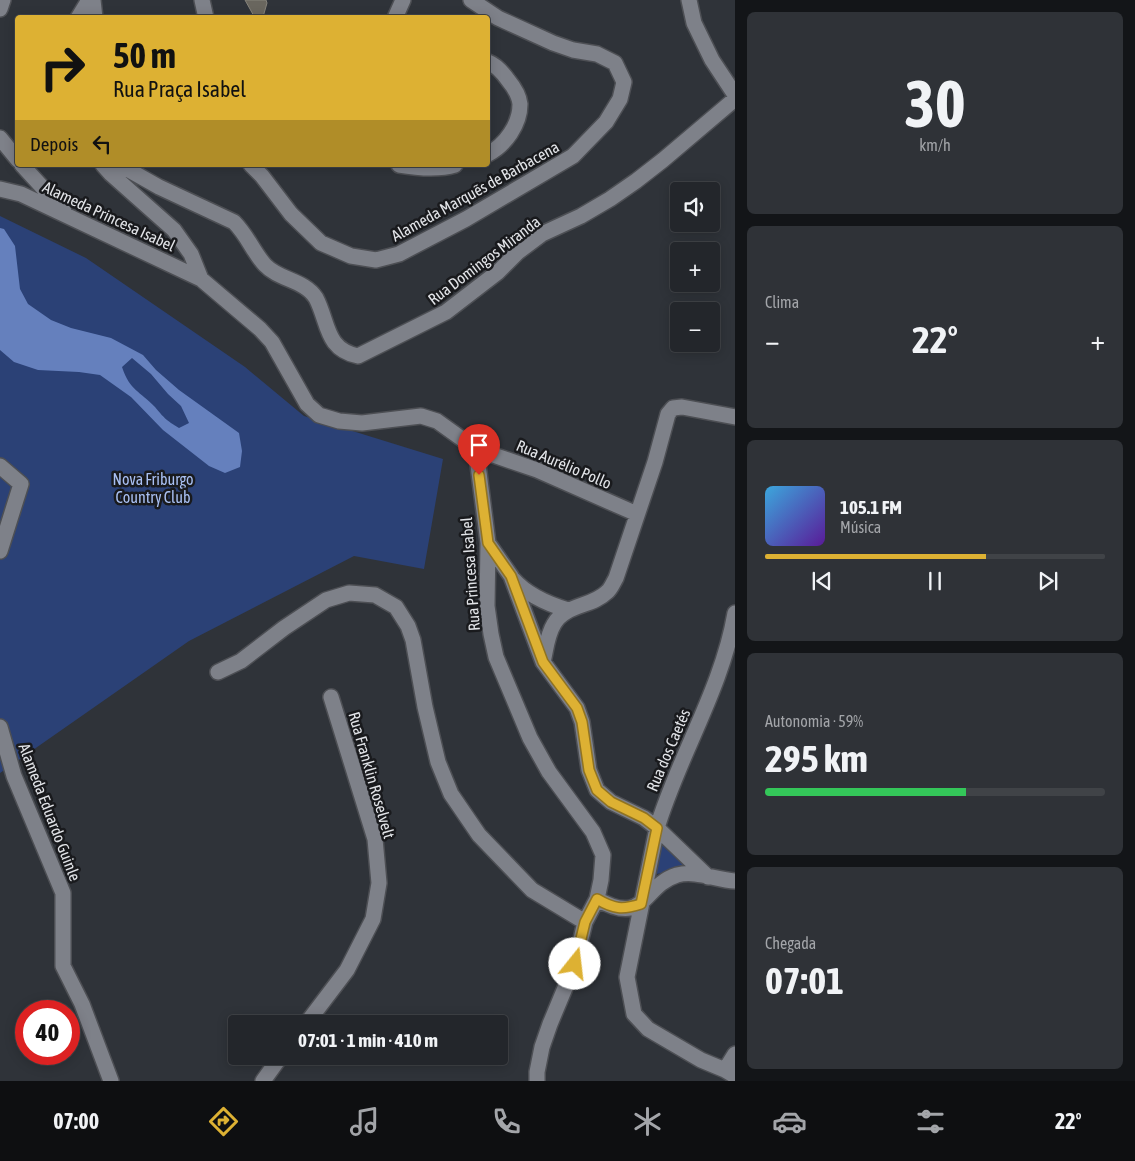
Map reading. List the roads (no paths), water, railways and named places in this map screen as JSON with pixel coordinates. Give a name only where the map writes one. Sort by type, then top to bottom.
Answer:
[{"type":"street","points":[[0,9],[3,0]]},
{"type":"street","points":[[80,15],[89,0]]},
{"type":"street","points":[[93,0],[95,15]]},
{"type":"street","points":[[202,0],[205,15]]},
{"type":"street","points":[[396,15],[403,0]]},
{"type":"street","name":"Alameda Marquẽs de Barbacena","points":[[253,167],[291,214],[321,243],[351,256],[376,260],[400,254],[466,219],[573,156],[606,122],[620,100],[624,82],[615,63],[597,54],[573,50],[553,43],[498,18],[471,0]]},
{"type":"street","points":[[689,0],[694,23],[712,60],[735,95]]},
{"type":"street","points":[[490,63],[503,73],[514,88],[520,103],[516,125],[499,148],[490,153]]},
{"type":"street","name":"Rua Domingos Miranda","points":[[124,167],[159,187],[234,222],[244,231],[264,265],[274,273],[308,289],[315,297],[336,346],[347,354],[358,356],[446,312],[498,272],[518,252],[542,234],[581,216],[636,181],[735,99]]},
{"type":"street","points":[[0,138],[15,156]]},
{"type":"street","points":[[24,167],[68,215]]},
{"type":"street","points":[[105,167],[174,230],[190,254],[201,279],[260,329],[272,342],[306,404],[319,415],[339,421],[362,423],[422,416],[437,421],[476,449]]},
{"type":"street","points":[[411,167],[448,167]]},
{"type":"street","name":"Alameda Princesa Isabel","points":[[0,189],[21,194],[68,215],[136,250],[201,279]]},
{"type":"street","points":[[543,662],[552,628],[559,616],[608,592],[616,578],[655,462],[668,414],[674,408],[682,407],[735,417]]},
{"type":"street","name":"Rua Aurélio Pollo","points":[[476,449],[537,470],[637,514]]},
{"type":"street","name":"Rua Princesa Isabel","points":[[476,449],[488,543],[487,606],[496,658],[530,738],[550,772],[593,832],[603,855],[597,899],[585,922],[575,964],[542,1047],[536,1081]]},
{"type":"street","points":[[0,466],[21,484],[0,551]]},
{"type":"street","points":[[488,543],[520,587],[549,604],[568,610]]},
{"type":"street","points":[[511,576],[543,662],[577,708],[582,722],[589,770],[597,790],[611,802],[644,818],[657,828],[708,877]]},
{"type":"street","points":[[218,672],[241,661],[284,628],[326,600],[349,593],[375,595],[396,607],[408,626],[413,640],[424,707],[438,762],[451,794],[479,835],[532,890],[585,922]]},
{"type":"street","name":"Rua dos Caetés","points":[[730,1073],[701,1060],[648,1029],[634,1014],[627,977],[657,828],[678,770],[714,689],[735,613]]},
{"type":"street","name":"Rua Franklin Roselvelt","points":[[313,1015],[348,970],[373,919],[379,883],[375,839],[331,697]]},
{"type":"street","name":"Alameda Eduardo Guinle","points":[[0,727],[14,776],[63,893],[63,966],[82,1004],[111,1081]]},
{"type":"street","points":[[597,899],[617,908],[627,908],[641,904],[669,879],[678,875],[692,874],[735,881]]},
{"type":"street","points":[[730,1073],[735,1054]]},
{"type":"street","points":[[263,1081],[275,1065]]},
{"type":"street","points":[[111,1081],[117,1079],[125,1081]]},
{"type":"park label","name":"Nova Friburgo Country Club","points":[[153,488]]}]
